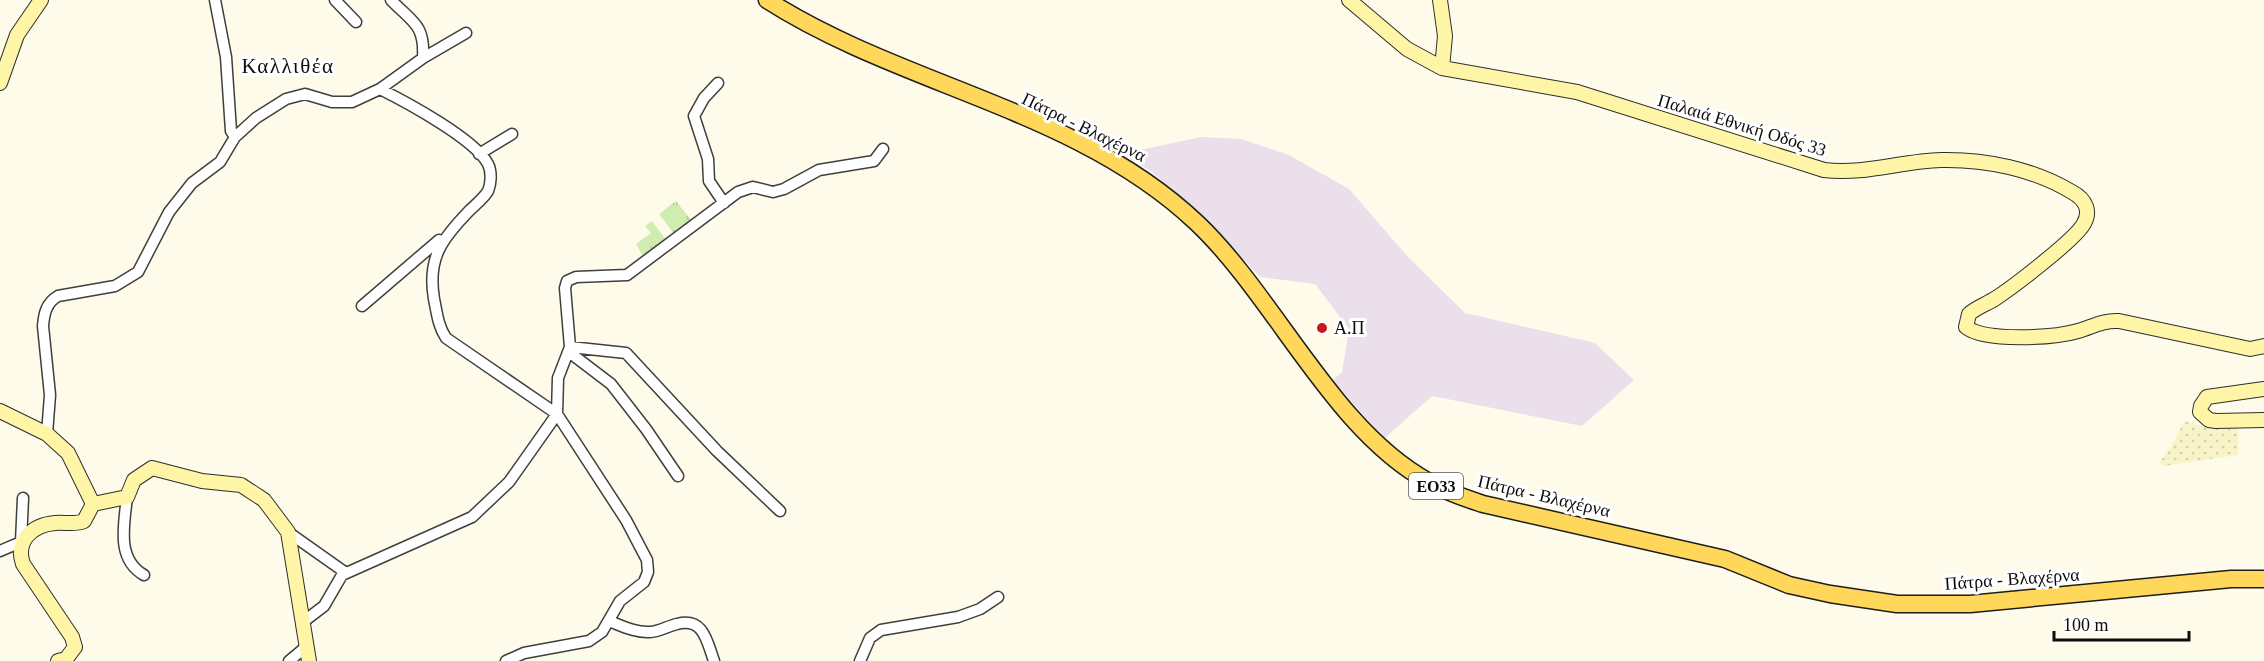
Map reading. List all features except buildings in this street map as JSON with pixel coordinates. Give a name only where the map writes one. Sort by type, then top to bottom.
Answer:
[{"type":"main road","points":[[0,83],[17,35],[41,0]]},
{"type":"main road","name":"Πάτρα - Βλαχέρνα","points":[[767,0],[842,40],[1068,136],[1141,176],[1165,194],[1220,246],[1244,274],[1321,380],[1367,432],[1403,464],[1428,482],[1454,494],[1484,504],[1725,559],[1789,585],[1897,604],[1970,604],[2231,579],[2264,579]]},
{"type":"main road","name":"Παλαιά Εθνική Οδός 33","points":[[1349,0],[1407,49],[1442,68],[1577,92],[1824,170],[1845,172],[1941,160],[1986,162],[2027,173],[2077,194],[2085,201],[2087,218],[2075,234],[2022,278],[1969,314],[1966,327],[1971,331],[1988,335],[2054,336],[2079,331],[2107,320],[2250,349],[2264,346]]},
{"type":"main road","points":[[1440,0],[1444,36],[1442,68]]},
{"type":"main road","points":[[2264,389],[2207,397],[2200,412],[2209,420],[2216,421],[2264,420]]},
{"type":"main road","points":[[0,411],[47,434],[68,453],[93,504]]},
{"type":"main road","points":[[93,504],[127,497],[134,480],[152,468],[202,481],[241,485],[264,500],[288,532],[309,661]]},
{"type":"main road","points":[[58,661],[74,657],[75,647],[72,637],[23,564],[20,556],[21,542],[29,533],[42,526],[84,521],[93,504]]},
{"type":"street","points":[[215,0],[225,57],[231,131],[235,137]]},
{"type":"street","points":[[335,0],[356,22]]},
{"type":"street","points":[[395,2],[417,24],[424,39],[423,58]]},
{"type":"street","points":[[47,434],[50,395],[43,326],[51,300],[58,296],[115,286],[138,273],[169,212],[192,183],[220,162],[235,137],[256,118],[286,99],[305,94],[332,102],[352,102],[380,89],[423,58],[465,33]]},
{"type":"street","points":[[718,83],[704,98],[694,116],[708,159],[709,181],[724,203]]},
{"type":"street","points":[[362,306],[447,233],[488,192],[491,179],[489,165],[479,154],[414,106],[380,89]]},
{"type":"street","points":[[479,154],[512,134]]},
{"type":"street","points":[[303,622],[324,606],[342,575],[472,517],[508,482],[557,414],[558,378],[570,350],[565,288],[567,281],[576,277],[627,275],[738,192],[753,187],[773,192],[784,189],[819,170],[874,161],[883,149]]},
{"type":"street","points":[[447,233],[437,249],[434,265],[433,292],[441,330],[446,338],[549,406],[557,414],[626,520],[647,560],[648,572],[644,582],[620,601],[602,632],[589,641],[524,653],[506,661]]},
{"type":"street","points":[[570,350],[611,384],[646,429],[678,476]]},
{"type":"street","points":[[570,350],[626,353],[717,451],[780,511]]},
{"type":"street","points":[[127,497],[123,542],[133,568],[144,575]]},
{"type":"street","points":[[0,551],[21,542],[23,498]]},
{"type":"street","points":[[288,532],[346,573]]},
{"type":"street","points":[[860,661],[870,638],[881,630],[958,617],[980,609],[998,597]]},
{"type":"street","points":[[609,621],[628,629],[650,632],[679,623],[694,625],[706,635],[714,661]]},
{"type":"street","points":[[289,661],[307,646]]},
{"type":"shaded area","points":[[1201,137],[1241,139],[1289,155],[1349,189],[1409,258],[1465,313],[1595,343],[1634,380],[1582,426],[1432,396],[1384,439],[1333,380],[1342,372],[1349,329],[1315,284],[1260,277],[1215,229],[1176,193],[1149,170],[1121,154]]},
{"type":"shaded area","points":[[2184,421],[2213,429],[2239,425],[2238,455],[2164,466],[2159,463],[2174,442]]},
{"type":"green space","points":[[676,201],[692,221],[675,235],[659,214]]},
{"type":"green space","points":[[652,221],[667,241],[644,258],[636,244],[651,233],[645,226]]},
{"type":"place","name":"Α.Π","points":[[1322,328]]},
{"type":"district","name":"Καλλιθέα","points":[[288,66]]}]
